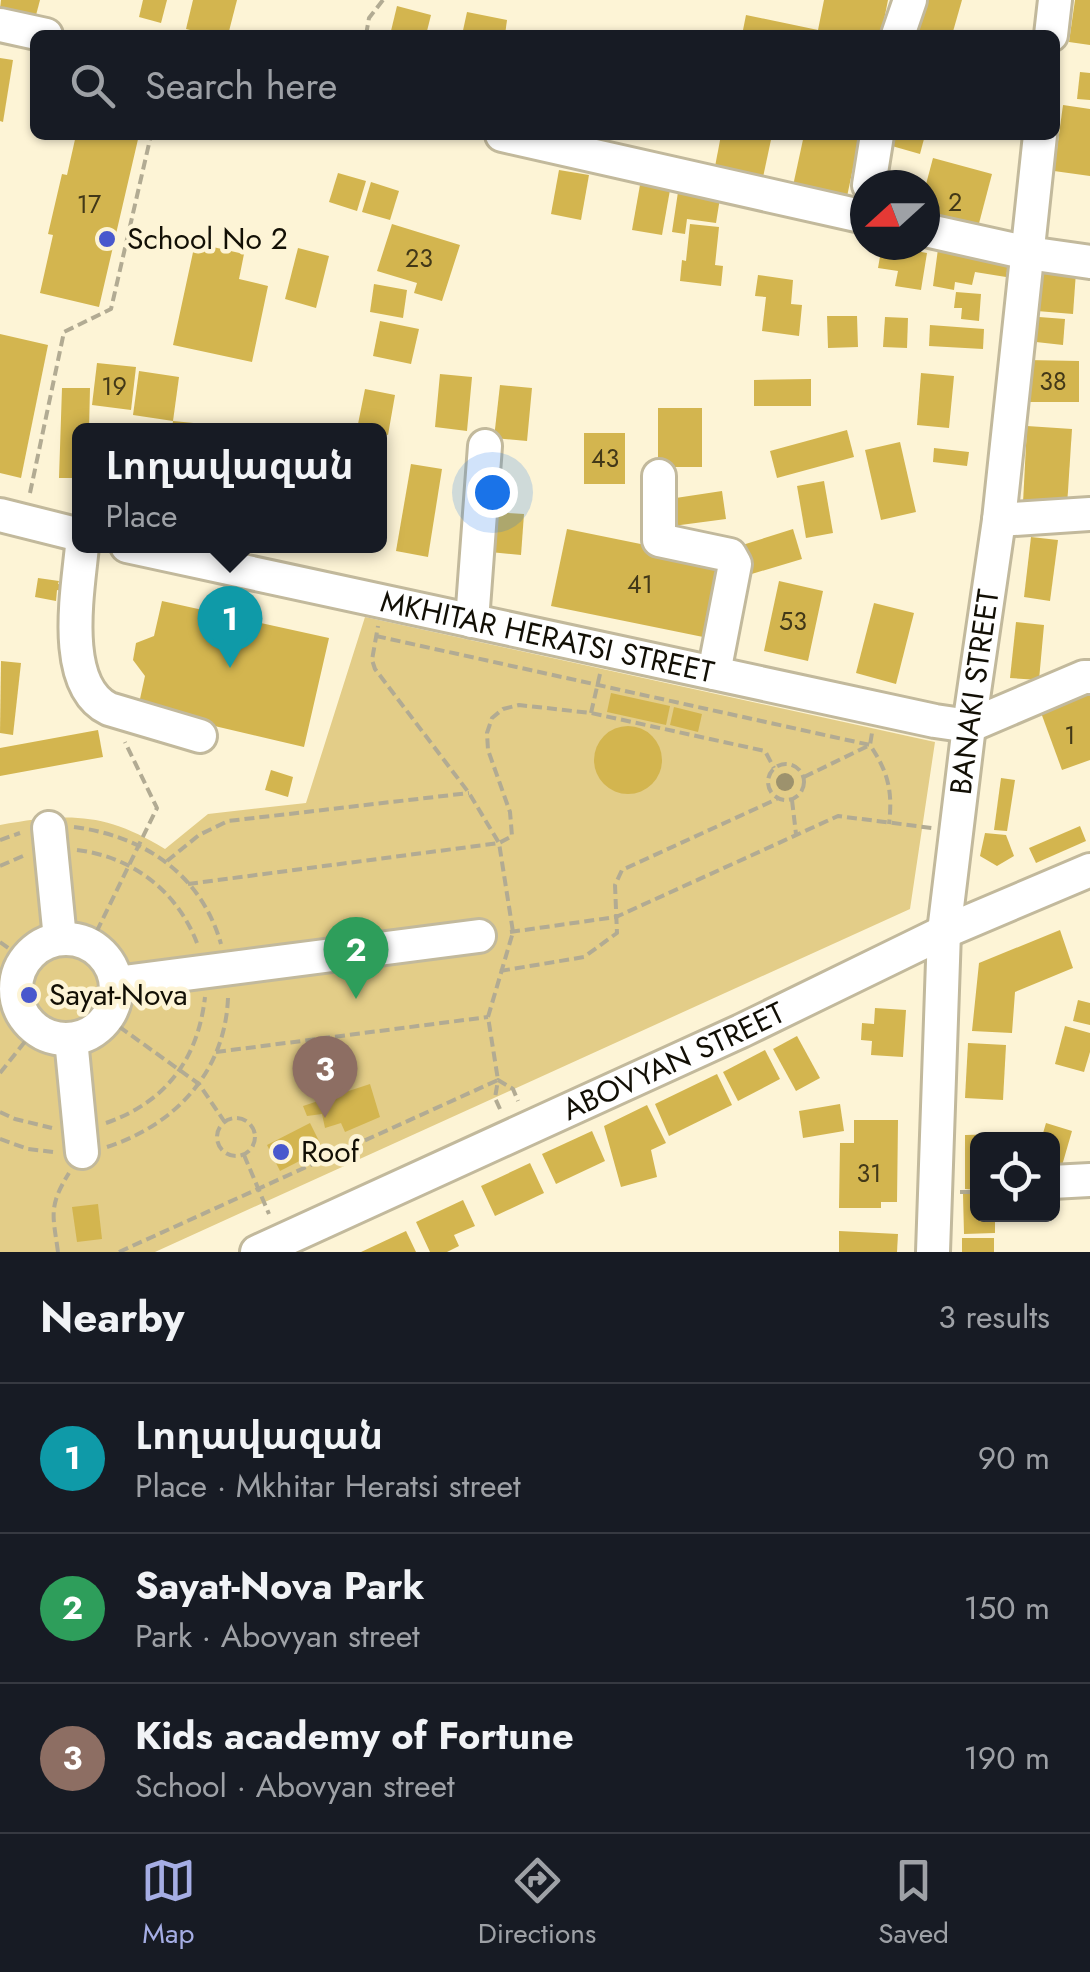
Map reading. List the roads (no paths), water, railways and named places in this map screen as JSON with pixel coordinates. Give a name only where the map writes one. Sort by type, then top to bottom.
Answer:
[{"type":"street","points":[[900,30],[910,0]]},
{"type":"street","points":[[1051,30],[1054,0]]},
{"type":"street","points":[[0,25],[30,32]]},
{"type":"street","points":[[528,140],[850,203]]},
{"type":"street","points":[[872,170],[877,140]]},
{"type":"street","name":"BANAKI STREET","points":[[934,1252],[944,932],[998,520],[1039,140]]},
{"type":"street","points":[[940,233],[1090,262]]},
{"type":"street","points":[[472,622],[485,446]]},
{"type":"street","points":[[659,476],[658,540],[730,554],[736,564],[714,673]]},
{"type":"street","points":[[998,520],[1090,514]]},
{"type":"street","points":[[12,518],[72,533]]},
{"type":"street","points":[[81,553],[76,644],[89,690],[98,704],[200,736]]},
{"type":"street","name":"MKHITAR HERATSI STREET","points":[[159,553],[969,726]]},
{"type":"street","points":[[969,726],[1090,677]]},
{"type":"street","points":[[50,839],[75,942]]},
{"type":"street","name":"ABOVYAN STREET","points":[[258,1252],[742,1031],[944,932],[1090,870]]},
{"type":"street","points":[[116,984],[479,936]]},
{"type":"street","points":[[75,942],[106,959],[116,984],[116,998],[106,1018],[90,1034],[71,1039],[46,1036],[34,1029],[8,997],[16,979],[12,951],[30,953],[43,944],[75,942]]},
{"type":"street","points":[[71,1039],[81,1140]]},
{"type":"street","points":[[1060,1182],[1090,1180]]},
{"type":"place","name":"School No 2","points":[[107,239]]},
{"type":"place","name":"Լողավազան","points":[[230,668]]},
{"type":"place","name":"Sayat-Nova","points":[[29,995]]},
{"type":"place","name":"Sayat-Nova Park","points":[[356,999]]},
{"type":"place","name":"Kids academy of Fortune","points":[[325,1118]]},
{"type":"place","name":"Roof","points":[[281,1152]]}]
